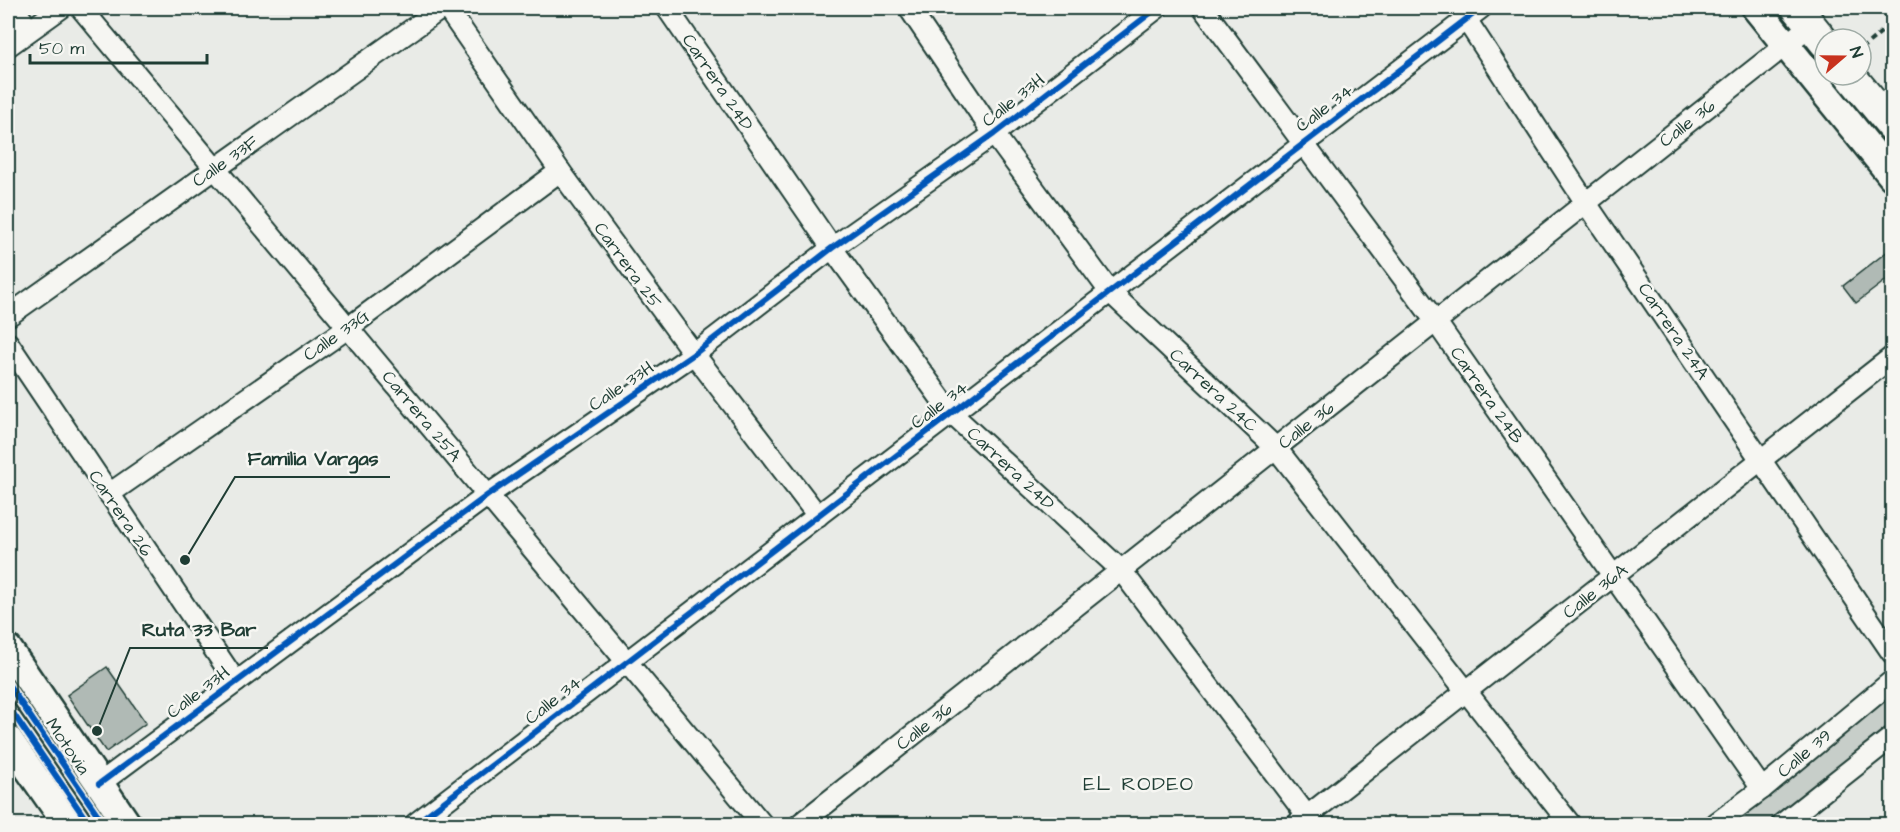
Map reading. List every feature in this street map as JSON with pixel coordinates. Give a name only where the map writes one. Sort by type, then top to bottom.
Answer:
[{"type":"main road","points":[[1860,87],[1893,126]]},
{"type":"street","points":[[14,8],[29,30]]},
{"type":"street","points":[[8,46],[61,8]]},
{"type":"street","name":"Carrera 25A","points":[[81,8],[762,825]]},
{"type":"street","name":"Calle 33F","points":[[8,316],[445,8]]},
{"type":"street","name":"Carrera 25","points":[[445,8],[560,171],[694,354],[818,516]]},
{"type":"street","name":"Carrera 24D","points":[[667,8],[832,249],[952,414],[1121,570],[1306,822]]},
{"type":"street","name":"Carrera 24C","points":[[909,8],[994,134],[1110,292],[1276,448],[1570,825]]},
{"type":"street","name":"Calle 33H","points":[[99,784],[488,495],[694,354],[832,249],[994,134],[1157,8]]},
{"type":"street","name":"Carrera 24B","points":[[1203,8],[1436,322],[1762,789]]},
{"type":"street","points":[[1756,8],[1893,176]]},
{"type":"street","name":"Calle 34","points":[[415,825],[1110,292],[1468,11]]},
{"type":"street","name":"Carrera 24A","points":[[1468,11],[1586,203],[1893,653]]},
{"type":"street","name":"Calle 36","points":[[800,825],[1811,25]]},
{"type":"street","name":"Calle 33G","points":[[109,494],[348,328],[560,171]]},
{"type":"street","name":"Carrera 26","points":[[8,343],[236,682]]},
{"type":"street","name":"Calle 36A","points":[[1306,822],[1466,692],[1893,357]]},
{"type":"street","points":[[8,649],[127,825]]},
{"type":"street","name":"Calle 39","points":[[1715,825],[1893,681]]},
{"type":"street","points":[[1782,825],[1804,818],[1893,737]]},
{"type":"street","points":[[8,739],[67,825]]},
{"type":"lane","name":"Motovia","points":[[8,684],[104,825]]},
{"type":"lane","name":"Motovia","points":[[8,706],[89,825]]},
{"type":"path","points":[[1873,39],[1893,23]]},
{"type":"shaded area","points":[[1892,681],[1892,737],[1782,824],[1715,824]]},
{"type":"building","points":[[1893,247],[1893,275],[1856,303],[1843,286]]},
{"type":"building","points":[[107,667],[146,723],[106,752],[67,695]]},
{"type":"cycle path","points":[[99,784],[488,495],[694,354],[832,248],[994,134],[1157,8]]},
{"type":"cycle path","points":[[415,824],[1481,8]]},
{"type":"cycle path","points":[[8,684],[104,824]]},
{"type":"cycle path","points":[[8,706],[89,824]]},
{"type":"place","name":"Familia Vargas","points":[[185,560]]},
{"type":"place","name":"Ruta 33 Bar","points":[[97,731]]},
{"type":"district","name":"EL RODEO","points":[[1139,783]]}]
